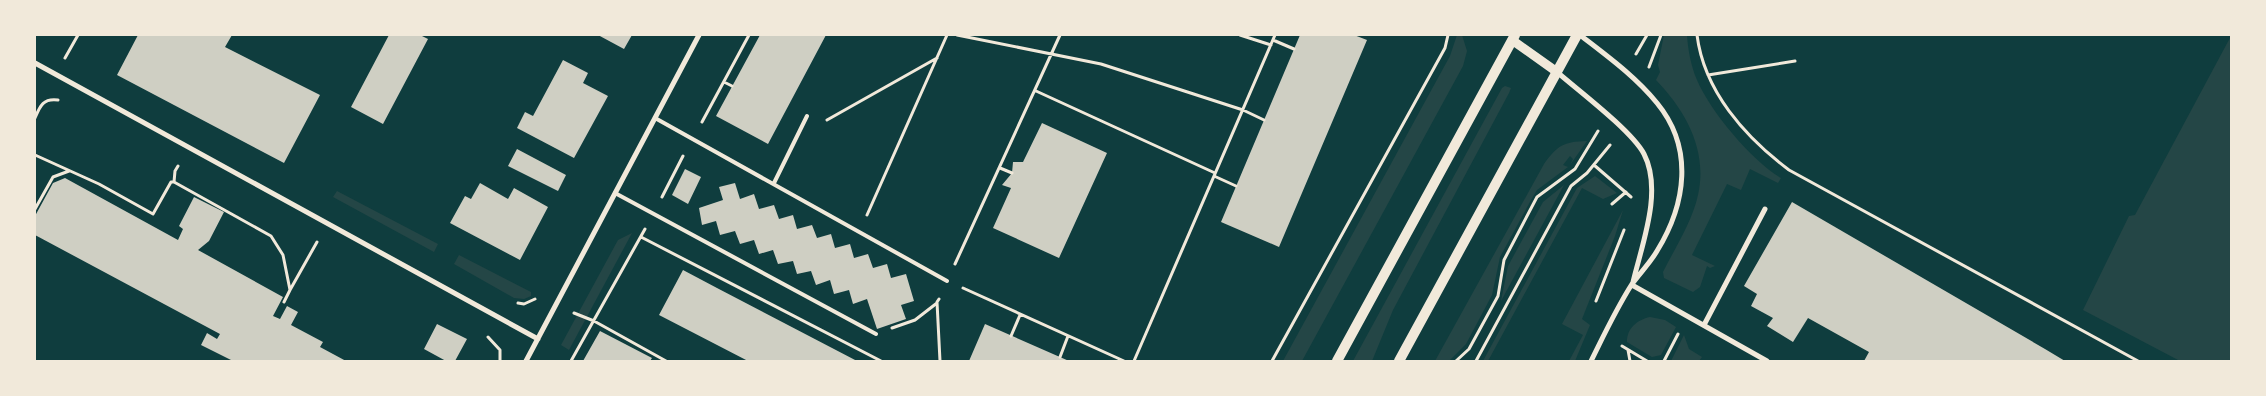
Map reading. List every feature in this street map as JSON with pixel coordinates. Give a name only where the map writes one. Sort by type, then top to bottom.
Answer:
[{"type":"main road","points":[[1399,361],[1579,35]]},
{"type":"main road","points":[[1337,361],[1511,37]]},
{"type":"street","points":[[526,361],[699,35]]},
{"type":"street","points":[[1579,35],[1627,72],[1658,104],[1674,129],[1682,159],[1681,189],[1675,213],[1657,252],[1632,284],[1591,361]]},
{"type":"street","points":[[1511,37],[1557,72],[1619,127],[1644,154],[1648,166],[1651,200],[1650,215],[1632,284]]},
{"type":"street","points":[[35,63],[538,339]]},
{"type":"street","points":[[1704,325],[1766,209]]},
{"type":"street","points":[[1632,284],[1767,361]]},
{"type":"lane","points":[[774,184],[807,116]]},
{"type":"lane","points":[[655,118],[947,281]]},
{"type":"lane","points":[[615,193],[876,334]]},
{"type":"path","points":[[64,61],[78,35]]},
{"type":"path","points":[[860,231],[947,35]]},
{"type":"path","points":[[957,35],[1101,64],[1243,110],[1264,120]]},
{"type":"path","points":[[940,361],[937,302],[1036,91],[1060,35]]},
{"type":"path","points":[[1240,35],[1271,45]]},
{"type":"path","points":[[1134,361],[1275,35]]},
{"type":"path","points":[[1272,361],[1445,48],[1448,35]]},
{"type":"path","points":[[1637,52],[1647,35]]},
{"type":"path","points":[[1648,70],[1661,35]]},
{"type":"path","points":[[1698,35],[1708,74],[1715,91],[1744,130],[1768,154],[1789,170],[2138,361]]},
{"type":"path","points":[[1273,40],[1294,49]]},
{"type":"path","points":[[66,57],[74,61]]},
{"type":"path","points":[[798,136],[937,58]]},
{"type":"path","points":[[1708,74],[1795,61]]},
{"type":"path","points":[[724,82],[732,86]]},
{"type":"path","points":[[1036,91],[1236,186]]},
{"type":"path","points":[[1456,361],[1469,349],[1498,296],[1504,260],[1537,197],[1575,169],[1593,140]]},
{"type":"path","points":[[1476,361],[1571,186],[1587,173],[1610,145]]},
{"type":"path","points":[[35,155],[99,184],[153,214],[171,182],[174,182]]},
{"type":"path","points":[[1594,165],[1631,196],[1630,203]]},
{"type":"path","points":[[174,182],[175,171],[178,166]]},
{"type":"path","points":[[1000,168],[1012,173]]},
{"type":"path","points":[[35,209],[53,177],[69,171]]},
{"type":"path","points":[[174,182],[271,236],[276,241],[283,255],[290,290]]},
{"type":"path","points":[[1612,204],[1626,192]]},
{"type":"path","points":[[1595,304],[1625,225]]},
{"type":"path","points":[[641,237],[881,361]]},
{"type":"path","points":[[284,302],[317,242]]},
{"type":"path","points":[[947,281],[1115,359],[1124,361]]},
{"type":"path","points":[[512,301],[524,304],[535,299],[540,293]]},
{"type":"path","points":[[556,304],[594,321],[666,361]]},
{"type":"path","points":[[1011,336],[1020,315]]},
{"type":"path","points":[[1664,361],[1688,316]]},
{"type":"path","points":[[1060,357],[1068,336]]},
{"type":"path","points":[[1622,346],[1647,361]]},
{"type":"path","points":[[1628,350],[1630,361]]},
{"type":"path","points":[[573,358],[578,361]]},
{"type":"shaded area","points":[[1457,35],[1462,35],[1467,51],[1463,66],[1302,361],[1283,361],[1450,56]]},
{"type":"shaded area","points":[[1664,35],[1687,35],[1690,58],[1695,75],[1712,106],[1745,148],[1757,160],[1781,178],[1778,183],[1750,169],[1741,190],[1727,184],[1692,255],[1715,266],[1710,268],[1707,266],[1700,287],[1693,292],[1664,278],[1663,272],[1692,215],[1698,195],[1700,179],[1700,163],[1692,133],[1677,105],[1656,80],[1660,72],[1658,65]]},
{"type":"shaded area","points":[[2231,36],[2231,360],[2180,361],[2083,310],[2129,216],[2135,215]]},
{"type":"shaded area","points":[[1505,86],[1511,88],[1509,93],[1393,310],[1372,361],[1353,361],[1502,88]]},
{"type":"shaded area","points":[[1587,141],[1570,165],[1573,159],[1570,156],[1563,165],[1568,167],[1537,190],[1531,200],[1500,257],[1492,295],[1466,344],[1449,361],[1435,361],[1544,164],[1562,146],[1572,142]]},
{"type":"shaded area","points":[[1595,176],[1617,193],[1603,199],[1582,188],[1488,361],[1483,361],[1577,188]]},
{"type":"shaded area","points":[[1564,185],[1501,301],[1508,266],[1543,202]]},
{"type":"shaded area","points":[[337,191],[438,244],[434,252],[333,197]]},
{"type":"shaded area","points":[[1623,210],[1615,236],[1582,319],[1590,325],[1575,361],[1569,361],[1583,335],[1562,324]]},
{"type":"shaded area","points":[[632,233],[569,350],[561,345],[618,240]]},
{"type":"shaded area","points":[[459,255],[531,292],[531,296],[524,299],[514,298],[454,264]]},
{"type":"shaded area","points":[[1650,317],[1665,320],[1676,327],[1661,355],[1652,357],[1627,342],[1627,337],[1634,325]]},
{"type":"shaded area","points":[[1684,335],[1689,349],[1702,357],[1699,361],[1671,361]]},
{"type":"building","points":[[138,35],[232,35],[225,47],[320,95],[284,163],[117,75]]},
{"type":"building","points":[[389,35],[420,35],[428,39],[383,124],[351,107]]},
{"type":"building","points":[[598,35],[632,35],[624,49]]},
{"type":"building","points":[[760,35],[826,35],[768,144],[716,116]]},
{"type":"building","points":[[1300,35],[1354,35],[1367,40],[1279,247],[1221,222]]},
{"type":"building","points":[[563,60],[588,73],[583,83],[608,96],[574,158],[517,128],[525,112],[533,116]]},
{"type":"building","points":[[1042,123],[1107,153],[1059,258],[993,228],[1011,188],[1002,185],[1012,173],[1013,162],[1023,162]]},
{"type":"building","points":[[517,149],[566,175],[558,191],[508,166]]},
{"type":"building","points":[[685,169],[701,177],[688,204],[672,195]]},
{"type":"building","points":[[65,178],[178,240],[183,229],[179,226],[194,197],[224,212],[209,241],[198,250],[283,297],[273,316],[280,319],[287,306],[298,312],[291,325],[323,342],[320,347],[346,361],[233,361],[201,345],[207,333],[217,339],[220,334],[35,235],[35,216],[53,183]]},
{"type":"building","points":[[480,183],[508,199],[514,188],[548,207],[520,260],[450,223],[465,196],[471,199]]},
{"type":"building","points":[[735,183],[740,199],[754,194],[759,209],[774,205],[779,219],[793,215],[797,229],[812,225],[817,238],[831,234],[835,248],[850,244],[854,258],[868,254],[873,268],[887,264],[891,278],[906,274],[914,301],[901,305],[906,319],[877,329],[867,299],[853,304],[849,290],[834,294],[830,280],[816,285],[811,271],[797,274],[793,261],[778,264],[773,250],[759,254],[754,240],[740,244],[735,231],[720,235],[716,221],[702,225],[699,208],[723,200],[719,187]]},
{"type":"building","points":[[1792,202],[2065,361],[1864,361],[1869,352],[1808,318],[1793,342],[1767,326],[1773,318],[1751,306],[1757,294],[1744,286]]},
{"type":"building","points":[[683,270],[857,361],[748,361],[659,315]]},
{"type":"building","points":[[437,324],[467,339],[455,361],[446,361],[424,349]]},
{"type":"building","points":[[985,324],[1069,361],[969,361]]},
{"type":"building","points":[[600,331],[652,358],[650,361],[583,361]]}]
